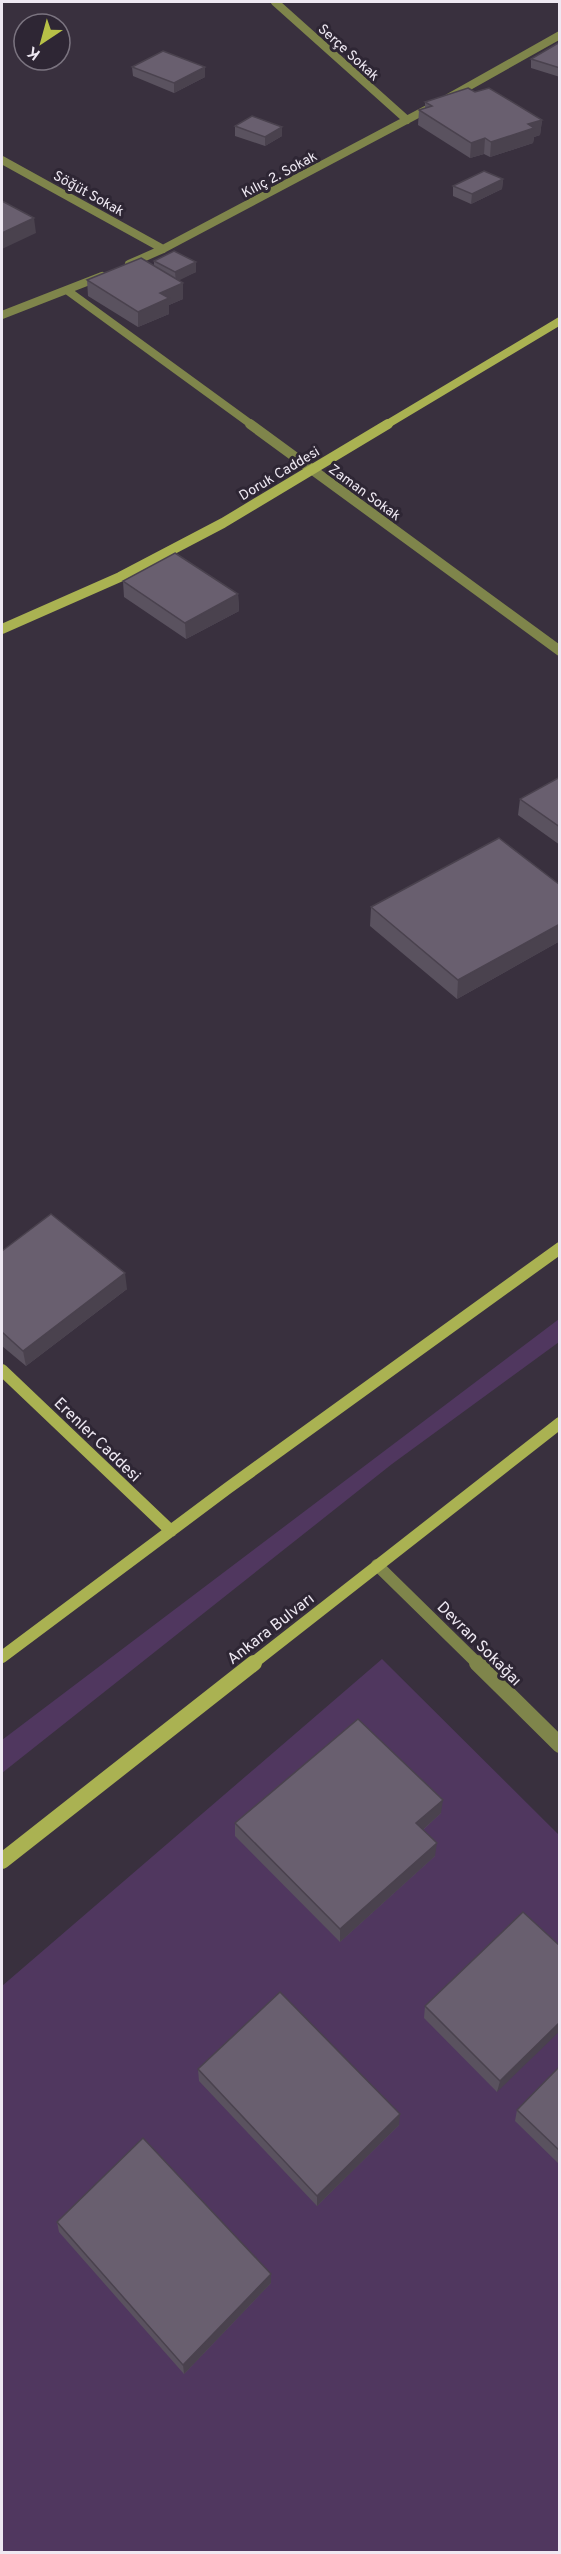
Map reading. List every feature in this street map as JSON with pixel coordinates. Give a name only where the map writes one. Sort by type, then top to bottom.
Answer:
[{"type":"main road","name":"Doruk Caddesi","points":[[2,629],[120,577],[223,523],[560,321]]},
{"type":"main road","points":[[2,1657],[560,1248]]},
{"type":"main road","name":"Erenler Caddesi","points":[[2,1370],[171,1531]]},
{"type":"main road","name":"Ankara Bulvarı","points":[[2,1861],[560,1423]]},
{"type":"street","name":"Serçe Sokak","points":[[275,2],[407,120]]},
{"type":"street","name":"Kılıç 2. Sokak","points":[[121,268],[163,249],[407,120],[560,35]]},
{"type":"street","name":"Söğüt Sokak","points":[[2,160],[163,249]]},
{"type":"street","points":[[2,315],[110,273]]},
{"type":"street","name":"Zaman Sokak","points":[[68,291],[560,651]]},
{"type":"street","name":"Devran Sokağaı","points":[[377,1565],[560,1745]]},
{"type":"shaded area","points":[[559,1319],[559,1342],[392,1464],[2,1773],[2,1740]]},
{"type":"shaded area","points":[[382,1659],[559,1835],[559,2552],[2,2552],[2,1986]]},
{"type":"building","points":[[560,42],[560,68],[531,59]]},
{"type":"building","points":[[163,51],[205,67],[174,83],[132,67]]},
{"type":"building","points":[[468,88],[475,92],[489,88],[542,120],[528,124],[534,128],[491,142],[485,138],[471,143],[419,110],[432,106],[425,102]]},
{"type":"building","points":[[252,116],[282,127],[265,137],[235,126]]},
{"type":"building","points":[[484,171],[503,179],[472,194],[453,186]]},
{"type":"building","points":[[2,201],[34,218],[2,233]]},
{"type":"building","points":[[174,251],[196,262],[175,272],[154,261]]},
{"type":"building","points":[[141,258],[183,283],[160,293],[169,298],[138,312],[87,280]]},
{"type":"building","points":[[175,553],[238,594],[185,623],[123,581]]},
{"type":"building","points":[[560,777],[560,827],[520,799]]},
{"type":"building","points":[[499,838],[560,885],[560,924],[458,980],[371,907]]},
{"type":"building","points":[[51,1214],[125,1273],[23,1351],[2,1332],[2,1251]]},
{"type":"building","points":[[358,1719],[443,1800],[416,1823],[437,1843],[340,1929],[235,1823]]},
{"type":"building","points":[[523,1912],[560,1946],[560,2022],[500,2081],[425,2006]]},
{"type":"building","points":[[280,1992],[400,2114],[317,2196],[198,2069]]},
{"type":"building","points":[[560,2066],[560,2151],[517,2110]]},
{"type":"building","points":[[143,2138],[271,2274],[183,2365],[57,2222]]}]
